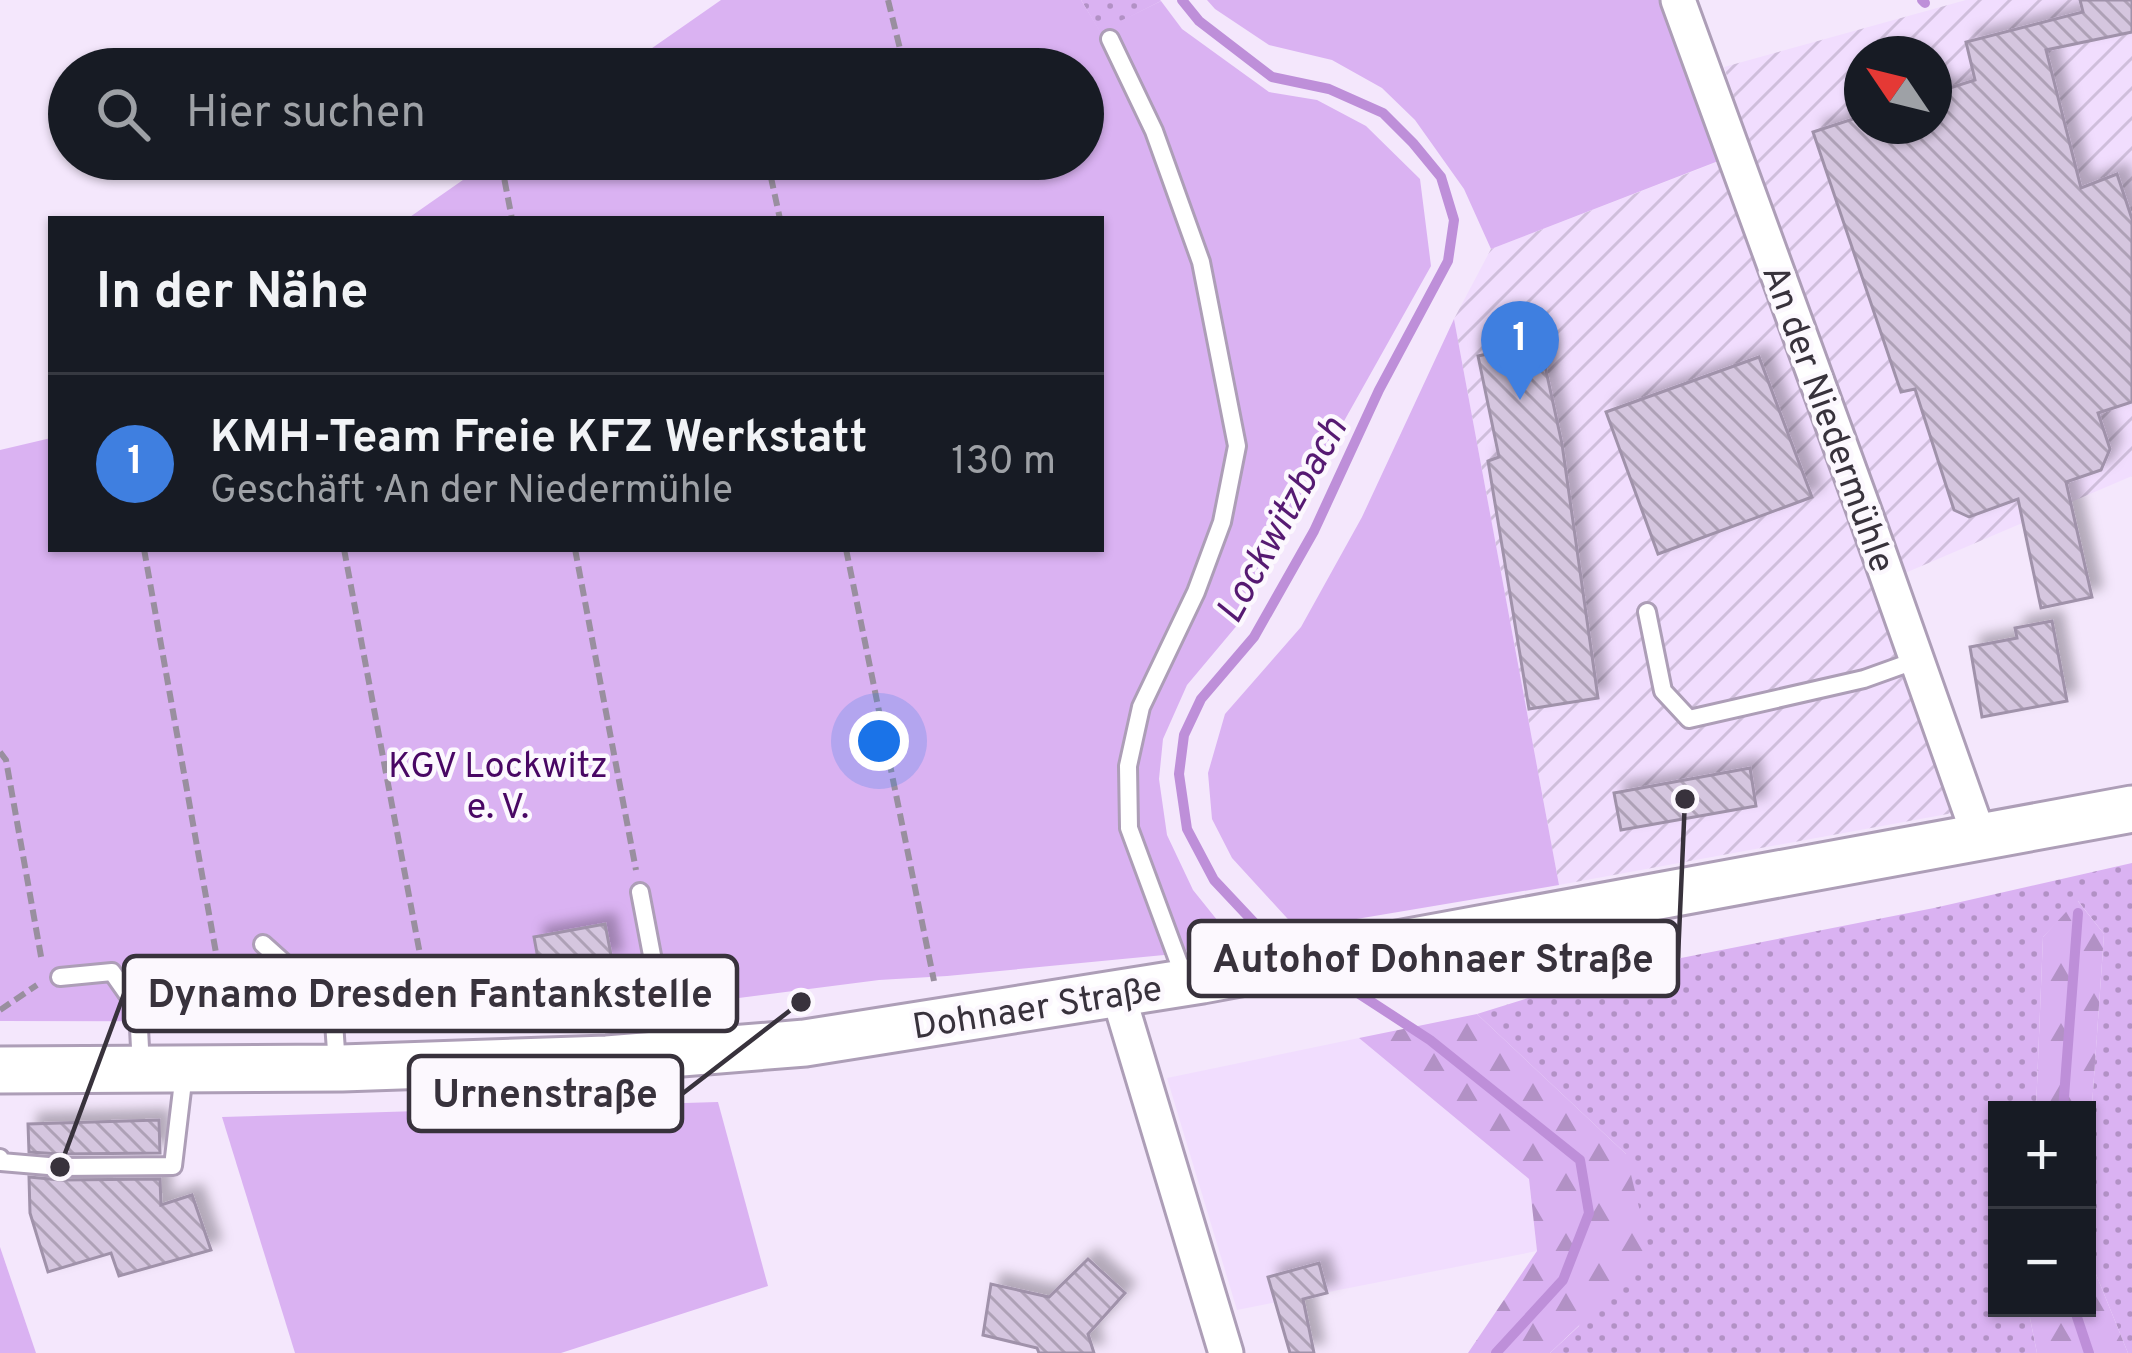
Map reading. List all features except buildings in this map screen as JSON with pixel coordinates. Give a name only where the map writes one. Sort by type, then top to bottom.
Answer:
[{"type":"main road","name":"Dohnaer Straße","points":[[1,1070],[607,1059],[805,1043],[1194,981],[2132,809]]},
{"type":"street","name":"An der Niedermühle","points":[[1678,0],[1979,836]]},
{"type":"street","points":[[1118,994],[1226,1353]]},
{"type":"lane","points":[[1110,39],[1154,131],[1201,262],[1237,446],[1222,522],[1196,592],[1141,707],[1128,766],[1129,828],[1194,981]]},
{"type":"lane","points":[[1647,612],[1663,691],[1690,718],[1864,679],[1917,660]]},
{"type":"lane","points":[[640,892],[655,971],[661,1055]]},
{"type":"lane","points":[[263,944],[333,1007],[337,1067]]},
{"type":"lane","points":[[0,1158],[2,1162],[60,1167],[173,1166],[163,1068],[139,1010],[112,973],[60,977]]},
{"type":"lane","points":[[0,1046],[1,1070]]},
{"type":"path","points":[[888,0],[900,48]]},
{"type":"path","points":[[504,180],[511,216]]},
{"type":"path","points":[[772,180],[779,216]]},
{"type":"path","points":[[139,1010],[226,1009],[145,552]]},
{"type":"path","points":[[345,552],[429,1003],[430,1064]]},
{"type":"path","points":[[576,552],[640,892]]},
{"type":"path","points":[[847,552],[933,977]]},
{"type":"path","points":[[0,752],[6,760],[45,980],[0,1010]]},
{"type":"path","points":[[591,1024],[585,982],[655,971]]},
{"type":"path","points":[[333,1007],[429,1003]]},
{"type":"shaded area","points":[[1966,0],[2132,0],[2132,476],[1884,582],[1953,813],[1559,885],[1454,319],[1491,249],[1751,149],[1724,67]]},
{"type":"shaded area","points":[[1359,1038],[1529,1179],[1537,1251],[1237,1310],[1167,1078]]},
{"type":"green space","name":"KGV Lockwitz e. V.","points":[[721,0],[1081,0],[1100,31],[1161,1],[1182,29],[1269,92],[1317,100],[1366,126],[1420,179],[1431,266],[1288,521],[1239,623],[1187,685],[1163,739],[1159,779],[1167,835],[1193,890],[1234,941],[1164,955],[879,980],[552,1022],[0,1021],[0,450],[48,439],[48,552],[1104,552],[1104,216],[411,216],[463,180],[1104,180],[1104,48],[652,48]]},
{"type":"green space","points":[[1081,0],[1160,0],[1161,1],[1100,32]]},
{"type":"green space","points":[[1207,0],[1659,0],[1721,160],[1491,249],[1464,189],[1415,120],[1382,88],[1332,60],[1269,45]]},
{"type":"green space","points":[[1454,319],[1559,885],[1297,929],[1232,858],[1212,819],[1208,773],[1225,714],[1301,627],[1362,517]]},
{"type":"green space","points":[[2132,863],[2132,1353],[2128,1353],[2096,1274],[2096,1101],[2092,1101],[2104,934],[2078,901],[2043,937],[2036,1101],[1988,1101],[1988,1317],[2030,1317],[2037,1353],[1550,1353],[1579,1326],[1626,1154],[1477,1014],[1615,971]]},
{"type":"green space","points":[[2077,900],[2104,934],[2092,1101],[2036,1101],[2043,937]]},
{"type":"green space","points":[[1477,1014],[1626,1154],[1651,1257],[1550,1353],[1468,1353],[1537,1251],[1529,1179],[1359,1038]]},
{"type":"green space","points":[[718,1102],[768,1286],[561,1353],[295,1353],[222,1117]]},
{"type":"green space","points":[[0,1247],[36,1353],[0,1353]]},
{"type":"green space","points":[[2096,1274],[2128,1353],[2037,1353],[2030,1317],[2096,1317]]},
{"type":"waterway","name":"Lockwitzbach","points":[[1182,0],[1199,21],[1272,77],[1329,89],[1383,113],[1441,177],[1454,220],[1448,261],[1379,390],[1314,531],[1254,637],[1201,699],[1184,735],[1179,774],[1187,829],[1214,880],[1261,930],[1289,948]]},
{"type":"waterway","points":[[1922,0],[1925,3]]},
{"type":"waterway","points":[[2064,1101],[2078,913]]},
{"type":"waterway","name":"Lockwitzbach","points":[[1324,971],[1430,1040],[1580,1160],[1589,1213],[1563,1280],[1496,1353]]},
{"type":"waterway","points":[[2077,1317],[2089,1353]]},
{"type":"place","name":"KMH-Team Freie KFZ Werkstatt","points":[[1520,400]]},
{"type":"place","name":"Autohof Dohnaer Straße","points":[[1685,799]]},
{"type":"place","name":"Urnenstraße","points":[[801,1002]]},
{"type":"place","name":"Dynamo Dresden Fantankstelle","points":[[60,1167]]}]
